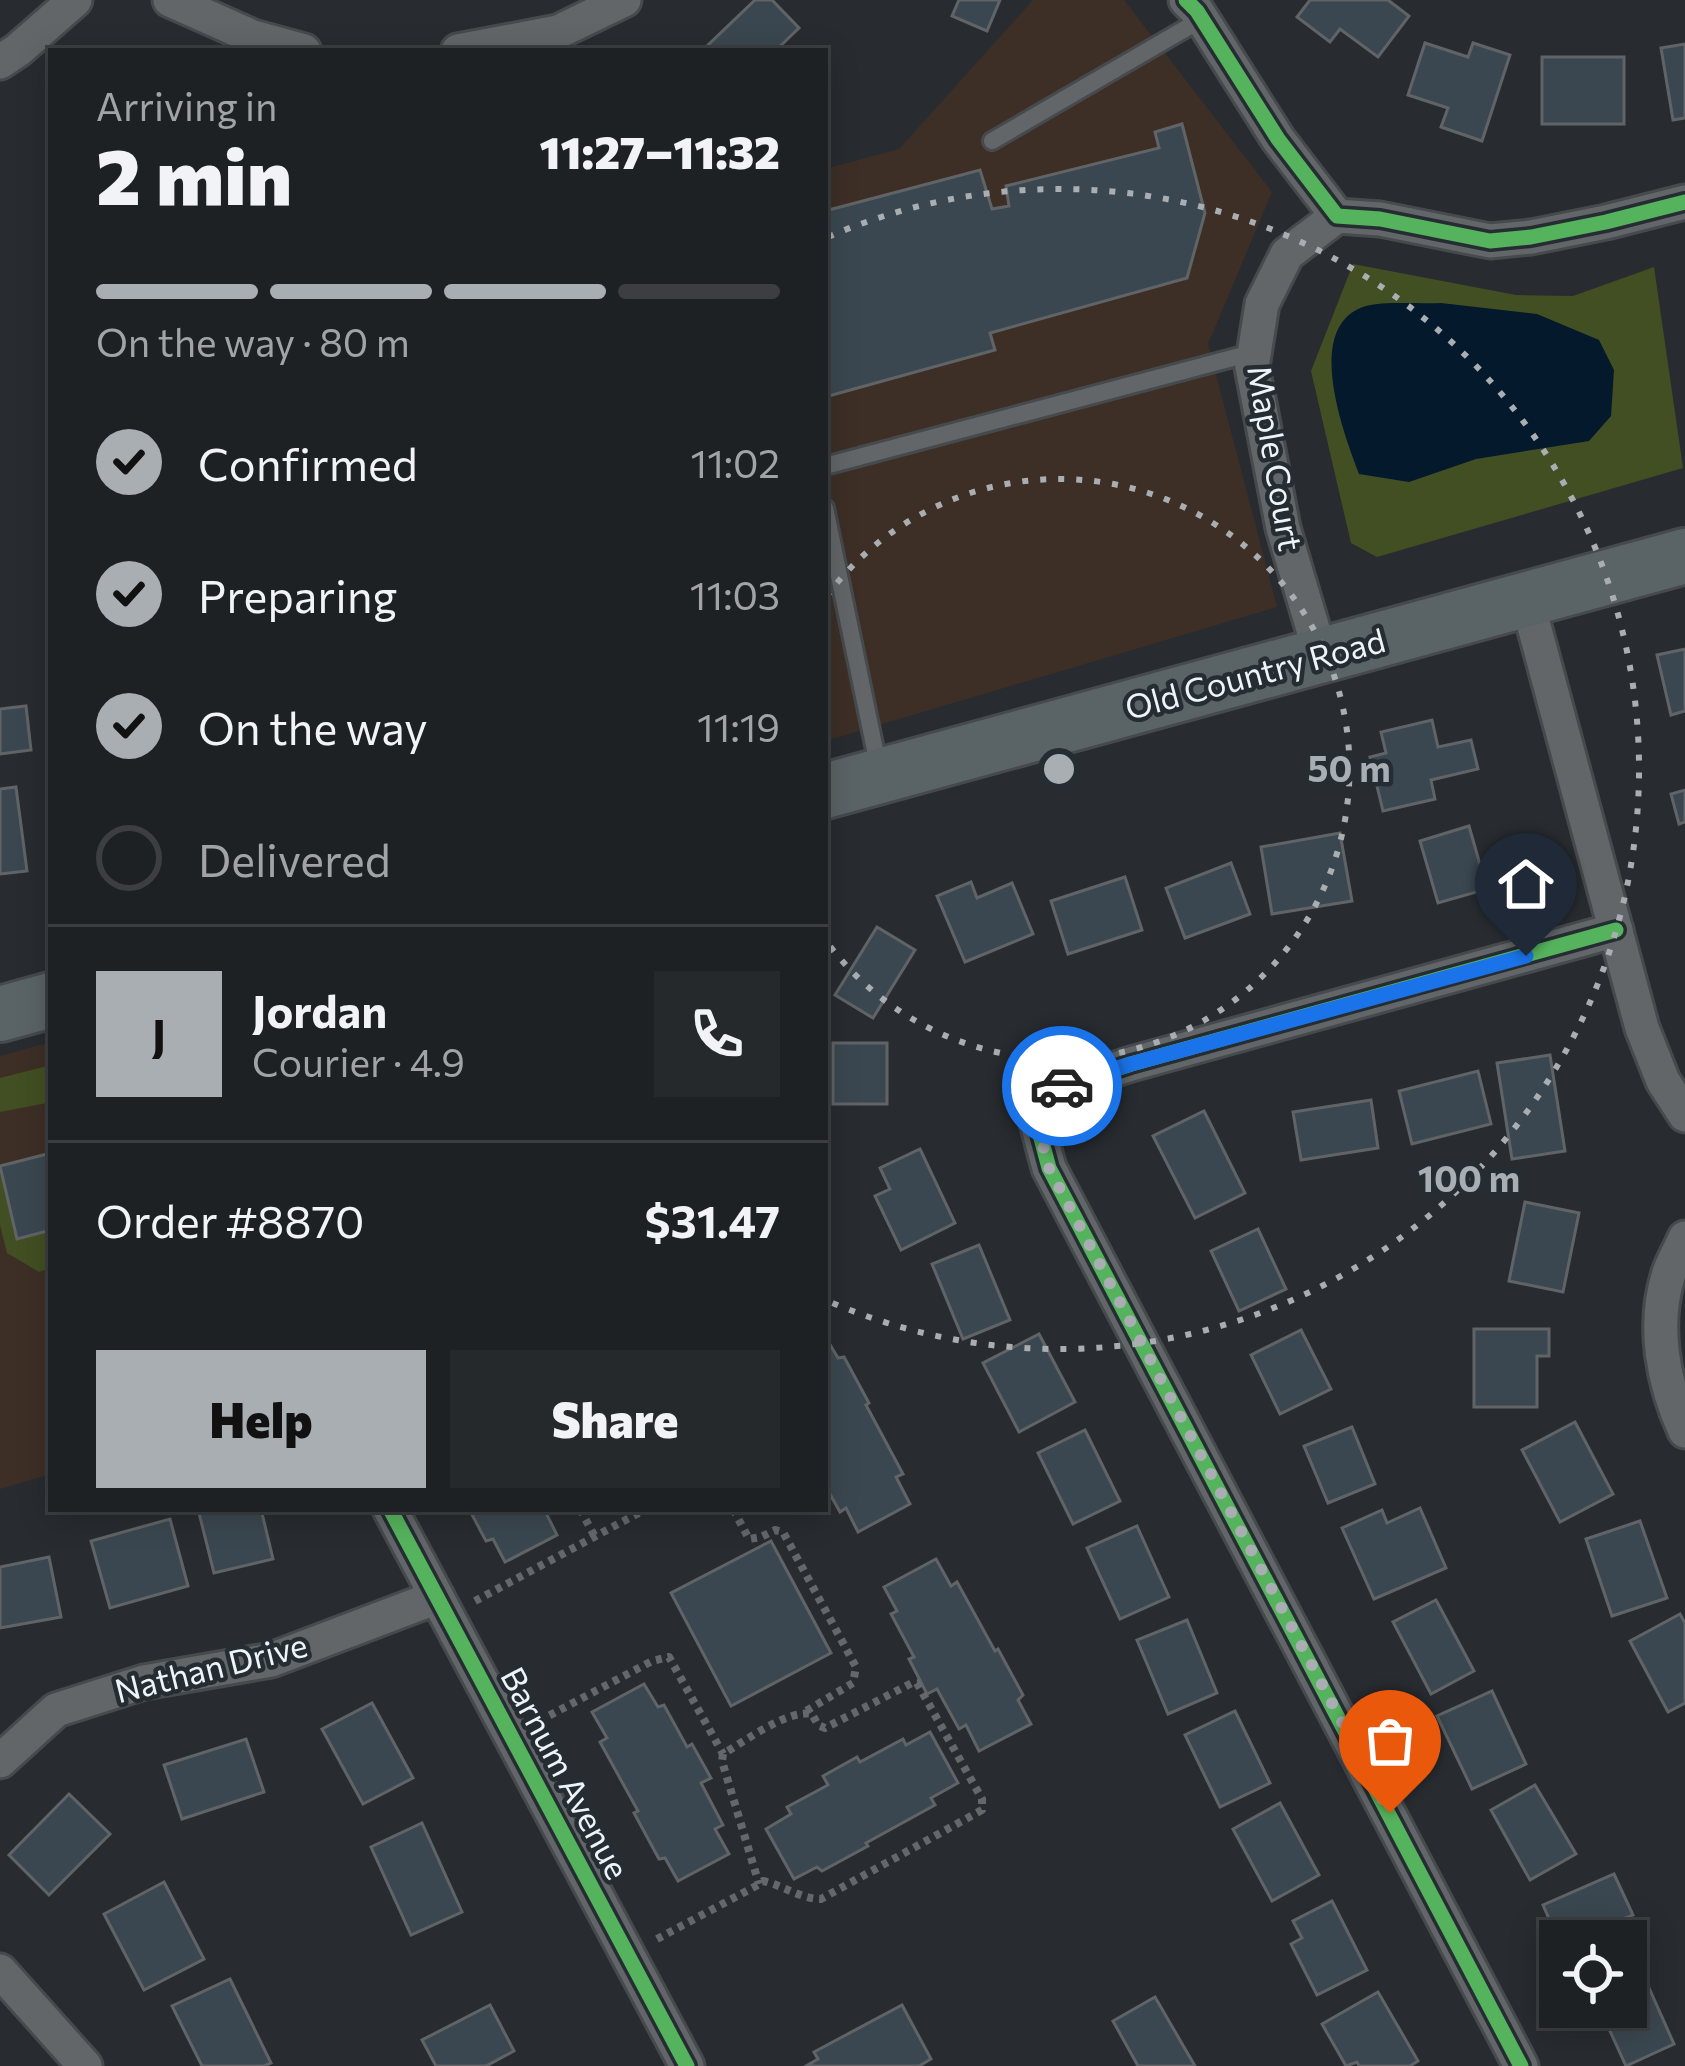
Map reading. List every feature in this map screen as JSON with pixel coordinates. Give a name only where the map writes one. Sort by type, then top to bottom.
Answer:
[{"type":"main road","name":"Old Country Road","points":[[828,789],[1685,556]]},
{"type":"main road","points":[[0,1014],[48,1001]]},
{"type":"street","points":[[0,62],[75,0]]},
{"type":"street","points":[[170,0],[253,37],[293,48]]},
{"type":"street","points":[[474,48],[558,32],[624,0]]},
{"type":"street","points":[[1194,9],[1278,139],[1337,216],[1380,218],[1490,241],[1532,237],[1685,202]]},
{"type":"street","name":"Maple Court","points":[[1321,656],[1282,528],[1252,367],[1262,304],[1286,254],[1337,216]]},
{"type":"street","points":[[1526,600],[1642,1028],[1663,1081],[1685,1115]]},
{"type":"street","points":[[1521,2066],[1049,1168],[1030,1097],[1131,1064],[1616,930]]},
{"type":"street","points":[[1685,1238],[1668,1275],[1662,1320],[1662,1356],[1671,1401],[1685,1431]]},
{"type":"street","name":"Barnum Avenue","points":[[392,1512],[450,1602],[686,2066]]},
{"type":"street","name":"Nathan Drive","points":[[0,1761],[56,1710],[144,1682],[271,1660],[450,1602]]},
{"type":"street","points":[[0,1971],[85,2066]]},
{"type":"lane","points":[[992,141],[1194,9]]},
{"type":"lane","points":[[828,465],[1255,352]]},
{"type":"lane","points":[[828,523],[880,776]]},
{"type":"path","points":[[582,1512],[595,1537]]},
{"type":"path","points":[[450,1602],[641,1512]]},
{"type":"path","points":[[723,1754],[853,1683],[856,1667],[782,1532],[749,1539],[735,1512]]},
{"type":"path","points":[[527,1727],[652,1661],[669,1657],[723,1754],[759,1884]]},
{"type":"path","points":[[645,1945],[763,1881],[821,1899],[982,1810],[982,1799],[917,1683],[825,1728],[805,1712]]},
{"type":"shaded area","points":[[1033,0],[1124,0],[1272,192],[1208,344],[1277,607],[828,740],[828,168],[899,149]]},
{"type":"shaded area","points":[[48,1043],[48,1475],[0,1489],[0,1056]]},
{"type":"green space","points":[[1353,264],[1516,295],[1573,296],[1654,267],[1683,468],[1377,557],[1351,543],[1311,371]]},
{"type":"green space","points":[[48,1066],[48,1106],[0,1112],[0,1078]]},
{"type":"green space","points":[[0,1171],[17,1239],[48,1231],[48,1269],[39,1272],[7,1253],[0,1225]]},
{"type":"water","points":[[1441,303],[1537,314],[1599,340],[1614,370],[1611,416],[1589,441],[1476,459],[1409,482],[1359,474],[1333,382],[1336,335],[1347,317],[1366,306]]},
{"type":"building","points":[[755,0],[772,0],[799,28],[778,48],[706,47]]},
{"type":"building","points":[[959,0],[1000,0],[987,31],[952,16]]},
{"type":"building","points":[[1310,0],[1388,0],[1409,16],[1378,57],[1340,29],[1330,42],[1297,17]]},
{"type":"building","points":[[1425,43],[1468,57],[1473,43],[1510,55],[1482,141],[1441,127],[1448,108],[1408,95]]},
{"type":"building","points":[[1685,44],[1685,118],[1673,120],[1661,48]]},
{"type":"building","points":[[1542,57],[1624,57],[1624,124],[1542,124]]},
{"type":"building","points":[[1182,124],[1205,213],[1187,278],[990,333],[995,350],[828,396],[828,210],[980,170],[992,209],[1009,206],[1006,186],[1159,148],[1155,132]]},
{"type":"building","points":[[1685,649],[1685,711],[1671,715],[1657,655]]},
{"type":"building","points":[[26,706],[31,750],[0,754],[0,709]]},
{"type":"building","points":[[1432,720],[1438,747],[1471,740],[1478,769],[1431,780],[1435,799],[1383,811],[1370,757],[1386,753],[1381,732]]},
{"type":"building","points":[[16,787],[27,871],[0,874],[0,789]]},
{"type":"building","points":[[1685,790],[1685,822],[1679,824],[1671,794]]},
{"type":"building","points":[[1469,826],[1487,889],[1438,903],[1420,841]]},
{"type":"building","points":[[1340,833],[1352,901],[1272,914],[1261,847]]},
{"type":"building","points":[[1231,863],[1250,914],[1185,938],[1166,888]]},
{"type":"building","points":[[1125,877],[1142,930],[1068,954],[1051,901]]},
{"type":"building","points":[[971,882],[977,898],[1012,883],[1033,934],[965,962],[937,896]]},
{"type":"building","points":[[877,927],[915,950],[873,1018],[835,995]]},
{"type":"building","points":[[833,1043],[887,1043],[887,1104],[833,1104]]},
{"type":"building","points":[[1550,1055],[1565,1151],[1512,1159],[1497,1063]]},
{"type":"building","points":[[1478,1071],[1491,1124],[1412,1144],[1399,1091]]},
{"type":"building","points":[[1371,1100],[1378,1148],[1301,1160],[1293,1112]]},
{"type":"building","points":[[1204,1111],[1245,1193],[1195,1218],[1153,1136]]},
{"type":"building","points":[[920,1149],[955,1223],[901,1250],[875,1196],[890,1189],[880,1168]]},
{"type":"building","points":[[48,1154],[48,1231],[17,1239],[0,1166]]},
{"type":"building","points":[[1525,1202],[1579,1213],[1563,1292],[1509,1281]]},
{"type":"building","points":[[1258,1229],[1286,1289],[1239,1311],[1211,1251]]},
{"type":"building","points":[[979,1245],[1010,1320],[963,1339],[932,1264]]},
{"type":"building","points":[[1474,1329],[1549,1329],[1549,1356],[1537,1356],[1537,1407],[1474,1407]]},
{"type":"building","points":[[1301,1330],[1331,1389],[1280,1414],[1251,1355]]},
{"type":"building","points":[[1039,1334],[1075,1402],[1019,1432],[983,1363]]},
{"type":"building","points":[[828,1341],[838,1358],[844,1357],[869,1403],[903,1474],[896,1477],[910,1504],[858,1532],[846,1508],[840,1512],[828,1490]]},
{"type":"building","points":[[1575,1422],[1613,1494],[1560,1522],[1522,1450]]},
{"type":"building","points":[[1352,1427],[1375,1484],[1328,1503],[1304,1446]]},
{"type":"building","points":[[1085,1430],[1120,1501],[1073,1524],[1038,1453]]},
{"type":"building","points":[[1420,1508],[1446,1568],[1374,1599],[1342,1528],[1382,1510],[1387,1523]]},
{"type":"building","points":[[199,1512],[262,1512],[273,1559],[214,1573]]},
{"type":"building","points":[[471,1512],[546,1512],[557,1535],[505,1562],[493,1539],[486,1541]]},
{"type":"building","points":[[170,1519],[188,1586],[110,1608],[91,1541]]},
{"type":"building","points":[[1640,1521],[1667,1598],[1612,1616],[1586,1539]]},
{"type":"building","points":[[1137,1526],[1169,1597],[1120,1619],[1087,1548]]},
{"type":"building","points":[[771,1541],[831,1653],[731,1706],[671,1593]]},
{"type":"building","points":[[49,1557],[61,1617],[0,1628],[0,1567]]},
{"type":"building","points":[[936,1559],[951,1586],[957,1582],[995,1651],[998,1649],[1023,1695],[1018,1700],[1031,1724],[979,1751],[966,1725],[959,1729],[937,1689],[927,1694],[909,1659],[914,1657],[891,1614],[897,1611],[884,1587]]},
{"type":"building","points":[[1436,1600],[1474,1671],[1431,1694],[1393,1622]]},
{"type":"building","points":[[1680,1614],[1685,1623],[1685,1703],[1668,1712],[1630,1641]]},
{"type":"building","points":[[1187,1620],[1217,1693],[1168,1714],[1137,1640]]},
{"type":"building","points":[[644,1684],[658,1707],[664,1705],[687,1747],[692,1744],[711,1778],[701,1783],[723,1825],[715,1829],[729,1854],[678,1881],[665,1858],[659,1859],[634,1813],[638,1811],[600,1742],[607,1738],[592,1712]]},
{"type":"building","points":[[1492,1691],[1526,1764],[1472,1789],[1437,1716]]},
{"type":"building","points":[[372,1703],[413,1778],[363,1804],[322,1729]]},
{"type":"building","points":[[1235,1711],[1270,1783],[1220,1807],[1185,1735]]},
{"type":"building","points":[[930,1732],[958,1783],[931,1798],[935,1805],[866,1843],[868,1846],[822,1871],[817,1867],[794,1879],[766,1829],[791,1814],[787,1807],[828,1785],[823,1776],[857,1757],[860,1762],[903,1739],[906,1745]]},
{"type":"building","points":[[246,1739],[264,1792],[182,1819],[164,1765]]},
{"type":"building","points":[[1535,1785],[1576,1854],[1530,1880],[1491,1810]]},
{"type":"building","points":[[69,1794],[110,1834],[49,1895],[9,1855]]},
{"type":"building","points":[[1280,1803],[1319,1875],[1272,1901],[1233,1829]]},
{"type":"building","points":[[422,1823],[462,1912],[411,1935],[371,1847]]},
{"type":"building","points":[[1614,1874],[1633,1915],[1620,1920],[1550,1920],[1543,1905]]},
{"type":"building","points":[[164,1882],[204,1959],[144,1990],[104,1914]]},
{"type":"building","points":[[1332,1901],[1367,1970],[1317,1995],[1291,1944],[1302,1938],[1293,1921]]},
{"type":"building","points":[[230,1979],[271,2063],[202,2066],[172,2006]]},
{"type":"building","points":[[1647,1983],[1674,2044],[1626,2066],[1609,2028],[1647,2028]]},
{"type":"building","points":[[1378,1992],[1418,2061],[1410,2066],[1359,2066],[1357,2062],[1346,2066],[1322,2024]]},
{"type":"building","points":[[1155,1997],[1195,2066],[1138,2066],[1113,2021]]},
{"type":"building","points":[[490,2005],[514,2051],[486,2066],[436,2066],[422,2040]]},
{"type":"building","points":[[902,2005],[931,2059],[919,2066],[806,2066],[818,2059],[814,2052]]},
{"type":"cycle path","points":[[1186,0],[1278,139],[1337,216],[1380,219],[1490,241],[1531,237],[1685,202]]},
{"type":"cycle path","points":[[1521,2066],[1049,1168],[1030,1097],[1131,1064],[1616,930]]},
{"type":"cycle path","points":[[392,1512],[687,2066]]},
{"type":"way so far","points":[[1062,1086],[1030,1097],[1049,1168],[1390,1813]]},
{"type":"route","points":[[1062,1086],[1526,956]]}]
